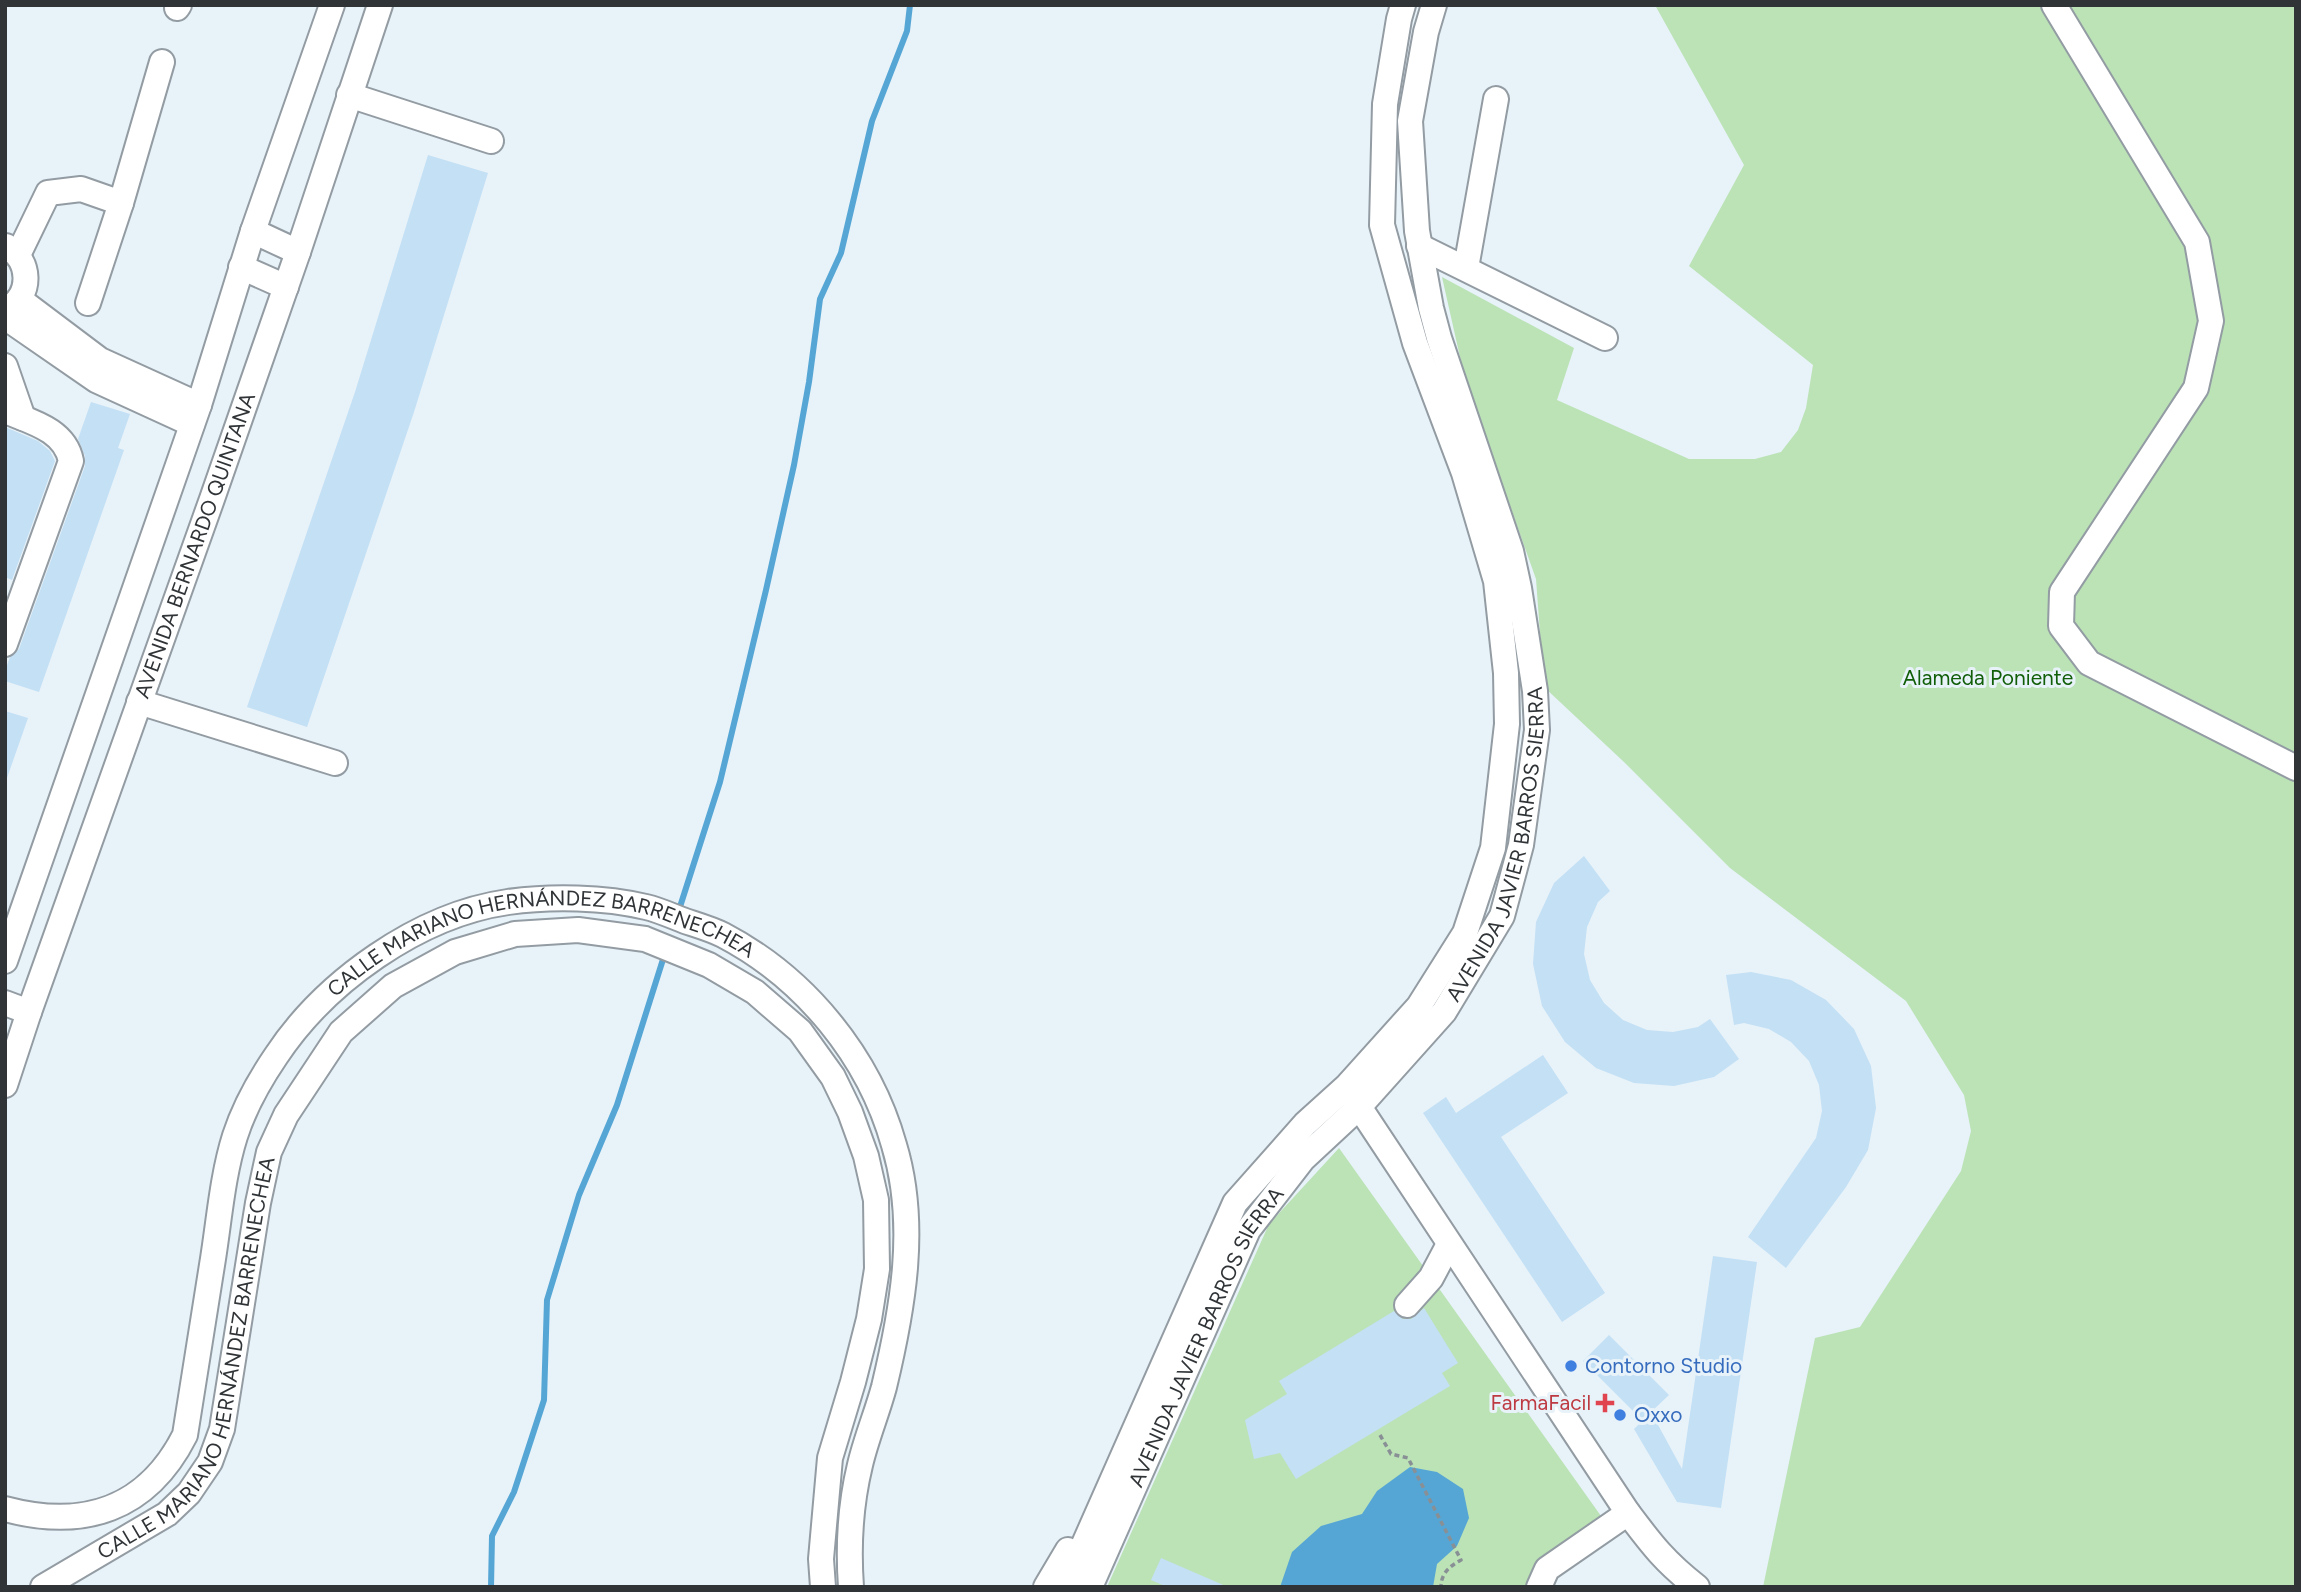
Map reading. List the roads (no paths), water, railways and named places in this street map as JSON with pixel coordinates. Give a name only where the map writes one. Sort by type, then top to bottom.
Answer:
[{"type":"street","name":"AVENIDA BERNARDO QUINTANA","points":[[5,961],[195,415],[253,231],[332,5]]},
{"type":"street","name":"AVENIDA BERNARDO QUINTANA","points":[[5,1085],[298,253],[380,5]]},
{"type":"street","name":"AVENIDA JAVIER BARROS SIERRA","points":[[1090,1587],[1248,1230],[1419,1006],[1465,933],[1493,848],[1507,724],[1506,673],[1496,581],[1464,473],[1415,342],[1382,225],[1385,104],[1403,5]]},
{"type":"street","name":"AVENIDA JAVIER BARROS SIERRA","points":[[1065,1587],[1235,1203],[1305,1124],[1352,1097],[1444,1012],[1502,916],[1521,845],[1537,730],[1532,668],[1511,551],[1439,338],[1419,246],[1410,121],[1426,32],[1434,5]]},
{"type":"street","points":[[2054,5],[2197,242],[2211,321],[2196,388],[2062,592],[2061,626],[2089,663],[2296,768]]},
{"type":"street","points":[[88,303],[121,203],[162,62]]},
{"type":"street","points":[[349,95],[491,141]]},
{"type":"street","points":[[1466,268],[1496,99]]},
{"type":"street","points":[[121,203],[81,189],[48,193],[12,250],[24,265],[26,277],[24,289],[10,309],[195,415]]},
{"type":"street","points":[[253,231],[298,253]]},
{"type":"street","points":[[1419,246],[1605,338]]},
{"type":"street","points":[[241,267],[286,287]]},
{"type":"street","points":[[5,366],[14,414],[57,434],[69,448],[71,461],[5,644]]},
{"type":"street","points":[[139,702],[335,763]]},
{"type":"street","name":"CALLE MARIANO HERNÁNDEZ BARRENECHEA","points":[[5,1509],[34,1517],[66,1519],[104,1511],[136,1495],[159,1476],[175,1455],[185,1435],[234,1137],[253,1093],[277,1053],[313,1008],[375,955],[443,920],[505,902],[576,898],[645,907],[722,934],[778,971],[824,1014],[860,1066],[878,1100],[897,1158],[904,1194],[907,1250],[900,1317],[883,1391],[860,1462],[853,1501],[848,1549],[851,1587]]},
{"type":"street","name":"CALLE MARIANO HERNÁNDEZ BARRENECHEA","points":[[43,1587],[167,1514],[188,1493],[210,1462],[222,1429],[258,1203],[269,1152],[286,1115],[341,1032],[393,986],[455,952],[515,934],[578,930],[645,939],[709,965],[755,992],[800,1031],[833,1077],[866,1156],[876,1200],[877,1269],[869,1319],[830,1458],[821,1559],[824,1587]]},
{"type":"street","points":[[5,1003],[29,1012]]},
{"type":"street","points":[[1352,1097],[1628,1513],[1657,1552],[1672,1568],[1697,1587]]},
{"type":"street","points":[[1407,1305],[1431,1278],[1449,1244]]},
{"type":"street","points":[[1046,1587],[1120,1462]]},
{"type":"street","points":[[1539,1587],[1547,1569],[1628,1513]]},
{"type":"water","points":[[1410,1467],[1437,1472],[1463,1489],[1469,1518],[1457,1546],[1437,1564],[1433,1587],[1280,1587],[1292,1552],[1321,1526],[1362,1514],[1377,1491]]},
{"type":"waterway","points":[[678,913],[720,782],[766,590],[794,465],[820,299],[841,253],[872,121],[907,31],[910,5]]},
{"type":"waterway","points":[[491,1587],[492,1536],[514,1492],[544,1400],[547,1300],[579,1195],[617,1105],[665,953]]},
{"type":"place","name":"Contorno Studio","points":[[1571,1366]]},
{"type":"place","name":"FarmaFacil","points":[[1605,1403]]},
{"type":"place","name":"Oxxo","points":[[1620,1415]]},
{"type":"park label","name":"Alameda Poniente","points":[[1988,678]]}]
